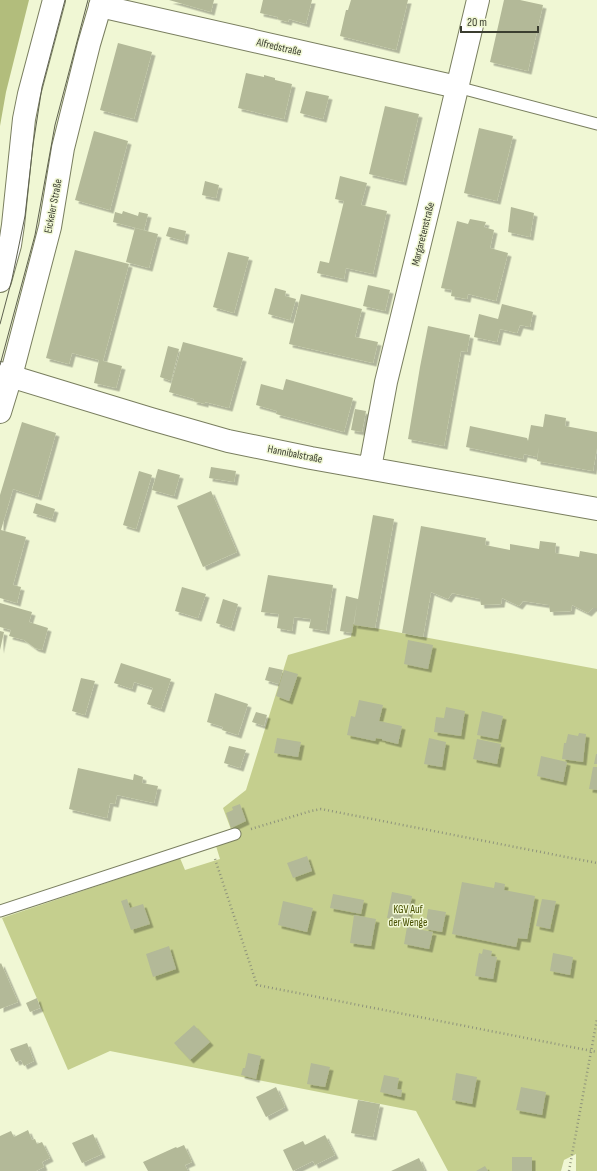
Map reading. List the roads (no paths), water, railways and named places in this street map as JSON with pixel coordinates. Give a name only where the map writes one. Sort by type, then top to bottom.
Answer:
[{"type":"street","points":[[0,281],[10,245],[13,225],[26,107],[54,0]]},
{"type":"street","name":"Margaretenstraße","points":[[370,468],[386,382],[430,206],[478,0]]},
{"type":"street","name":"Alfredstraße","points":[[101,3],[457,87]]},
{"type":"street","name":"Eickeler Straße","points":[[0,412],[5,374],[50,227],[63,148],[89,44],[101,3]]},
{"type":"street","name":"Hannibalstraße","points":[[5,374],[228,441],[311,458],[597,509]]},
{"type":"lane","points":[[457,87],[597,124]]},
{"type":"lane","points":[[0,911],[235,834]]},
{"type":"tram line","points":[[0,324],[12,279],[25,216],[33,145],[42,87],[65,0]]},
{"type":"tram line","points":[[0,365],[35,235],[55,125],[88,0]]},
{"type":"park label","name":"KGV Auf der Wenge","points":[[408,915]]}]
